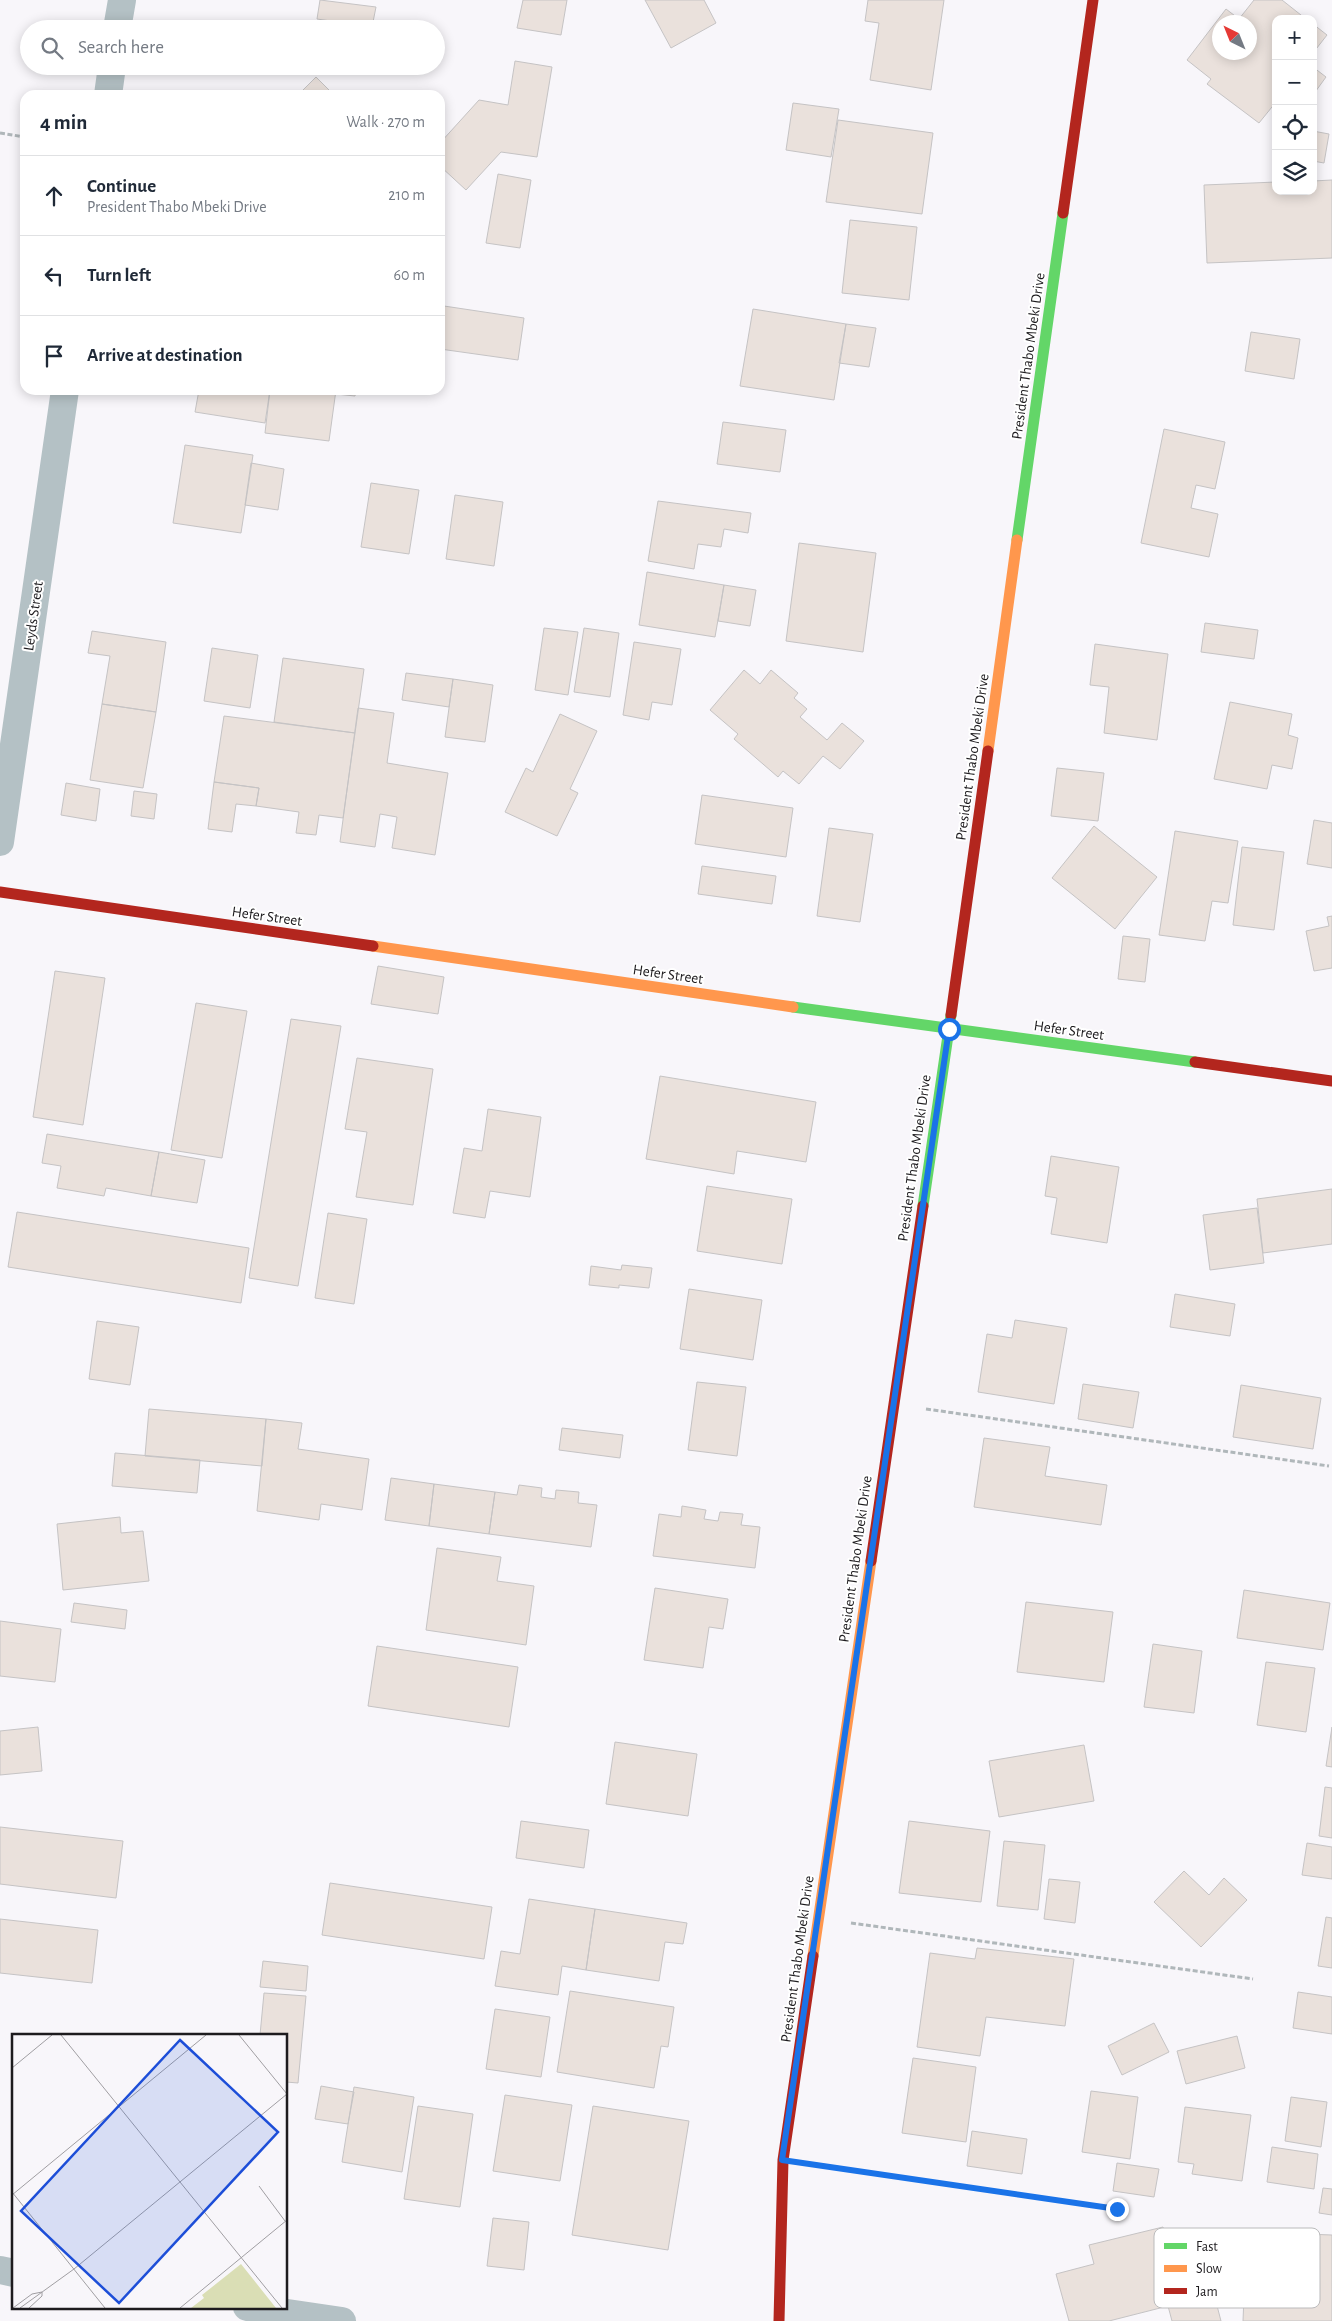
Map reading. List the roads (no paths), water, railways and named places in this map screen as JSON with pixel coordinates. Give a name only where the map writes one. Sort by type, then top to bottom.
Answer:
[{"type":"street","points":[[119,20],[122,0]]},
{"type":"street","name":"President Thabo Mbeki Drive","points":[[779,2321],[782,2160],[949,1029],[1093,0]]},
{"type":"street","points":[[109,90],[111,75]]},
{"type":"street","name":"Leyds Street","points":[[0,842],[64,395]]},
{"type":"street","name":"Hefer Street","points":[[0,892],[949,1029],[1332,1081]]},
{"type":"street","points":[[254,2308],[342,2321]]}]
